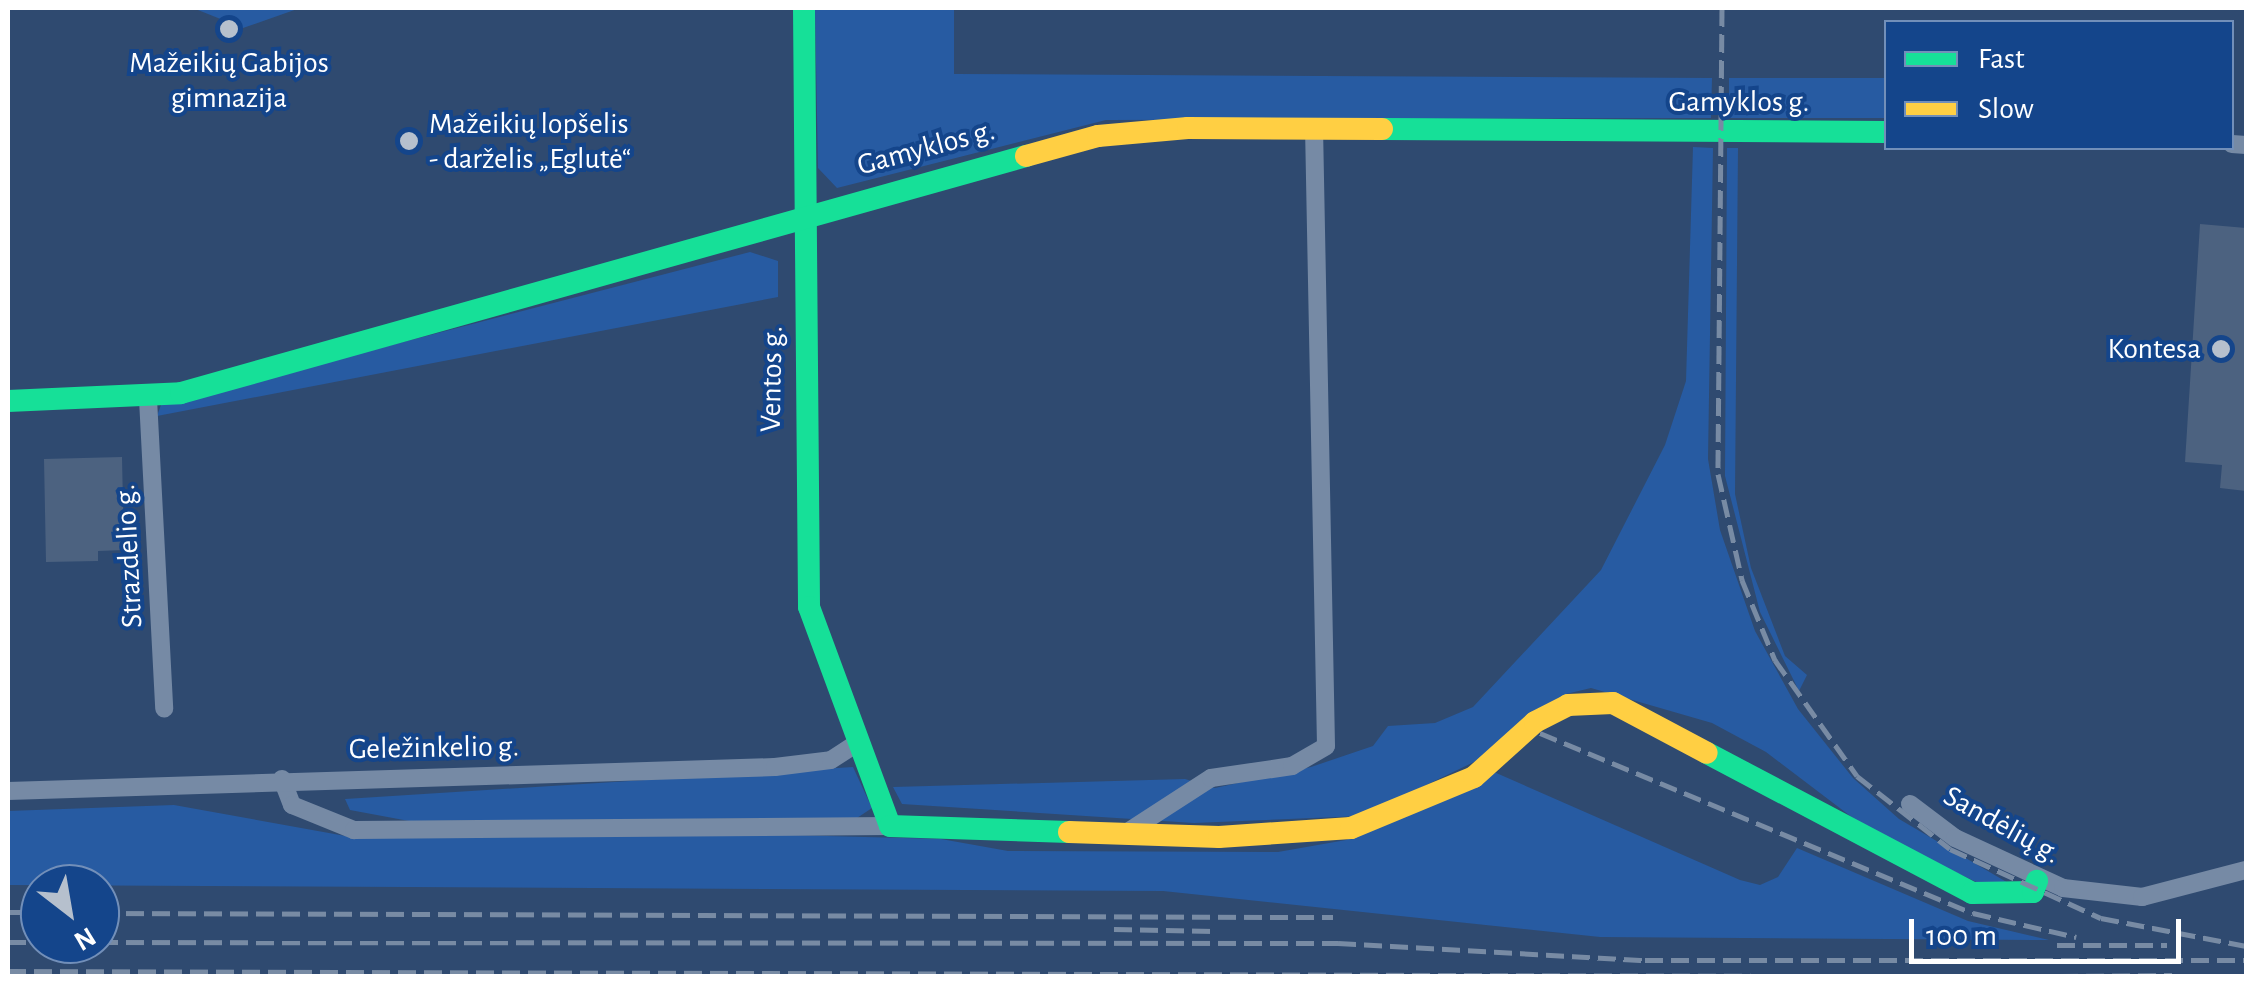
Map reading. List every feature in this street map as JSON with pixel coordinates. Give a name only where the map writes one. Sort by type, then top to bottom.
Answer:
[{"type":"street","name":"Ventos g.","points":[[804,8],[803,568],[857,743],[884,793],[890,826]]},
{"type":"street","name":"Gamyklos g.","points":[[8,401],[148,399],[805,213],[1098,136],[1314,129],[1884,132]]},
{"type":"street","points":[[1126,833],[1210,778],[1292,766],[1326,746],[1314,129]]},
{"type":"street","name":"Strazdelio g.","points":[[148,399],[164,709]]},
{"type":"street","points":[[282,779],[292,805],[354,830],[890,826],[1126,833],[1352,828],[1474,777],[1535,722],[1568,705],[1614,703],[1972,894],[2032,892],[2037,881]]},
{"type":"street","name":"Geležinkelio g.","points":[[8,790],[775,767],[831,760],[857,743]]},
{"type":"street","name":"Sandėlių g.","points":[[1910,804],[2037,881],[2142,898],[2246,870]]},
{"type":"shaded area","points":[[193,8],[300,8],[243,28]]},
{"type":"shaded area","points":[[815,8],[954,8],[954,74],[1712,78],[1711,118],[1106,120],[837,188],[818,168]]},
{"type":"shaded area","points":[[1729,78],[1884,78],[1884,118],[1729,118]]},
{"type":"shaded area","points":[[1693,147],[1713,148],[1708,459],[1720,530],[1755,631],[1798,709],[1853,778],[1899,819],[2010,884],[1987,887],[1874,834],[1766,752],[1712,723],[1591,688],[1566,694],[1478,760],[1362,816],[1194,823],[902,804],[893,787],[1185,779],[1215,788],[1311,767],[1373,746],[1388,726],[1435,723],[1473,707],[1601,570],[1665,445],[1686,381]]},
{"type":"shaded area","points":[[1727,148],[1738,148],[1735,494],[1751,568],[1785,656],[1807,675],[1799,691],[1760,612],[1725,476]]},
{"type":"shaded area","points":[[750,252],[778,261],[778,297],[157,416],[161,405]]},
{"type":"shaded area","points":[[853,767],[872,808],[857,818],[409,821],[350,810],[345,799]]},
{"type":"shaded area","points":[[1494,772],[1740,880],[1760,885],[1778,877],[1797,848],[1968,921],[2049,940],[1600,937],[1163,891],[120,886],[120,864],[20,864],[20,885],[8,885],[8,811],[174,805],[351,837],[789,835],[941,839],[1008,851],[1278,852],[1346,840]]},
{"type":"building","name":"Kontesa","points":[[2200,224],[2246,228],[2246,491],[2220,488],[2222,465],[2185,462]]},
{"type":"building","points":[[122,457],[124,550],[98,551],[98,561],[46,562],[44,459]]},
{"type":"railway","points":[[1722,8],[1718,474],[1742,580],[1775,660],[1857,776],[1950,849],[2101,918],[2246,946]]},
{"type":"railway","points":[[1540,733],[1973,913],[2076,937]]},
{"type":"railway","points":[[8,912],[20,912]]},
{"type":"railway","points":[[120,913],[1333,917]]},
{"type":"railway","points":[[1114,929],[1214,931]]},
{"type":"railway","points":[[8,942],[20,942]]},
{"type":"railway","points":[[120,942],[1338,943],[1645,960],[2246,960]]},
{"type":"railway","points":[[2057,945],[2167,945]]},
{"type":"railway","points":[[8,971],[1751,976]]},
{"type":"railway","points":[[2060,976],[2172,975]]},
{"type":"traffic: fast","points":[[804,8],[809,607],[890,826],[1069,832]]},
{"type":"traffic: fast","points":[[1382,129],[1884,132]]},
{"type":"traffic: fast","points":[[8,401],[181,393],[1026,156]]},
{"type":"traffic: fast","points":[[1707,753],[1972,893],[2033,892],[2037,881]]},
{"type":"traffic: slow","points":[[1026,156],[1098,136],[1188,128],[1382,129]]},
{"type":"traffic: slow","points":[[1069,832],[1219,837],[1351,828],[1474,777],[1535,722],[1568,705],[1613,703],[1707,753]]},
{"type":"place","name":"Mažeikių Gabijos gimnazija","points":[[229,29]]},
{"type":"place","name":"Mažeikių lopšelis - darželis „Eglutė“","points":[[409,141]]},
{"type":"place","name":"Kontesa","points":[[2221,349]]}]
